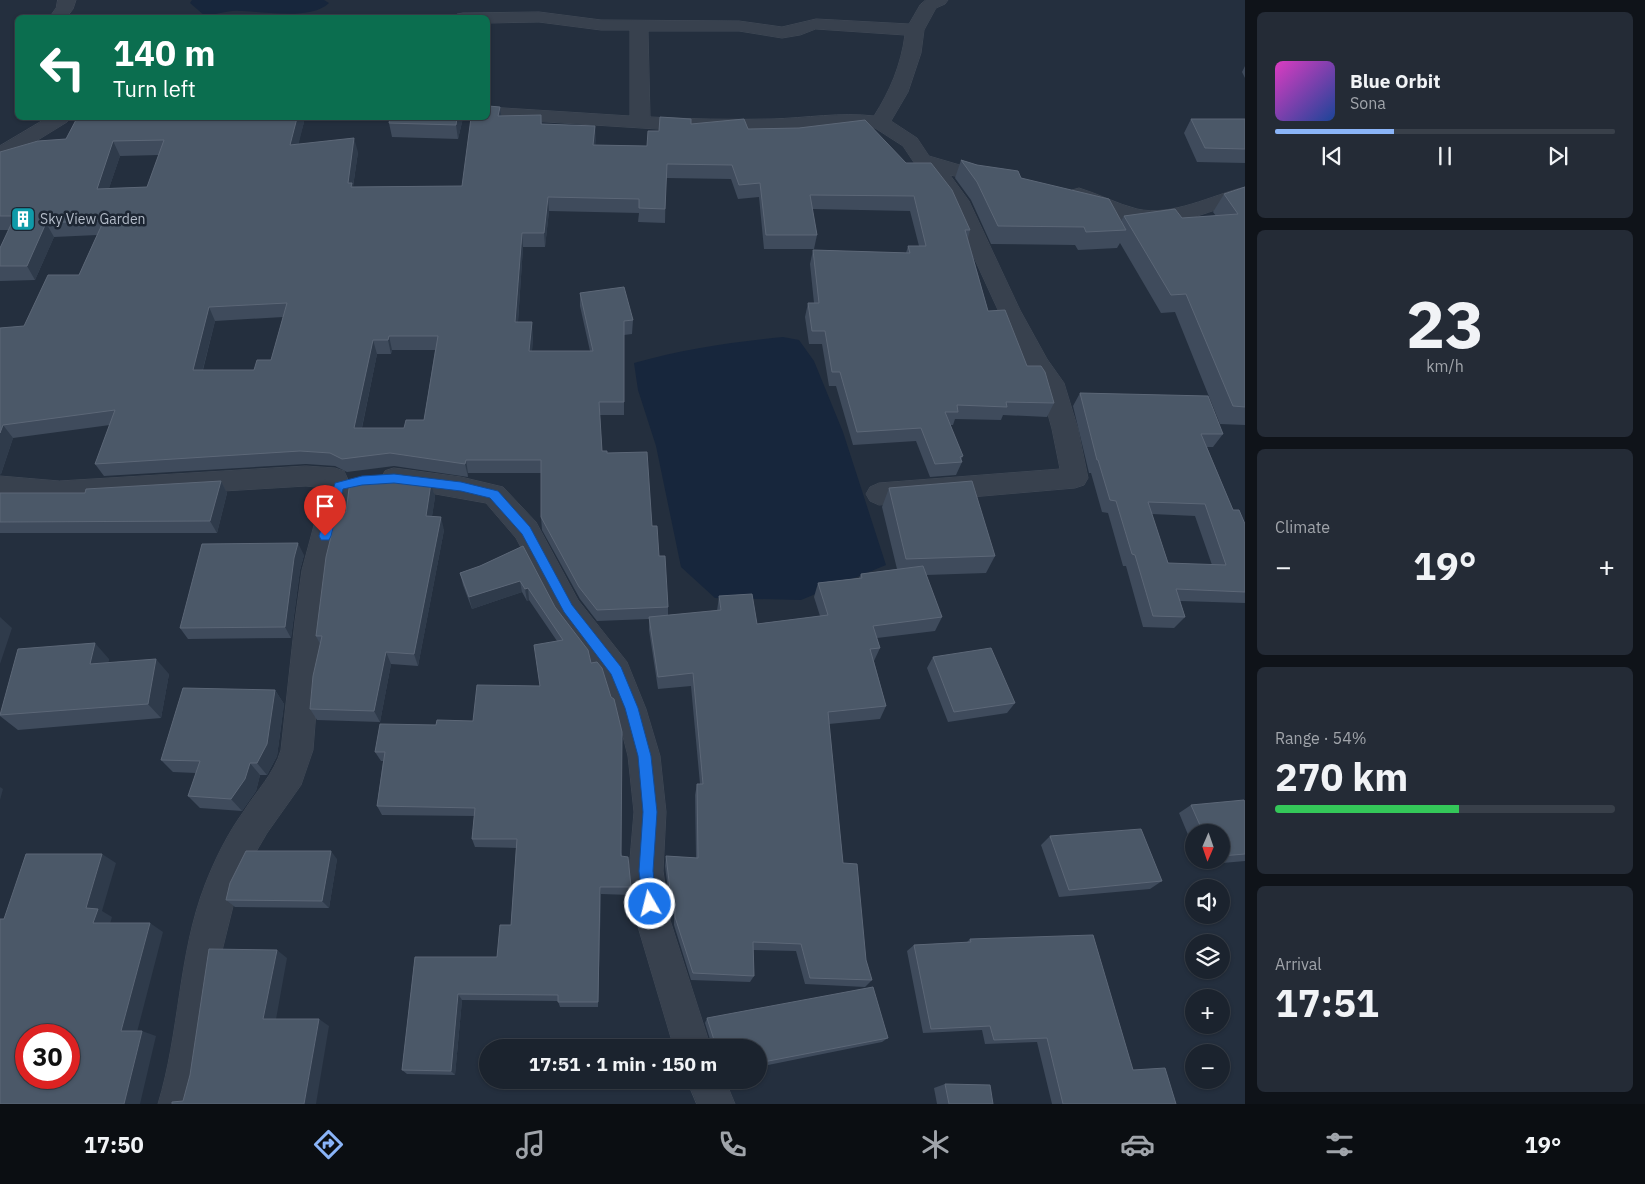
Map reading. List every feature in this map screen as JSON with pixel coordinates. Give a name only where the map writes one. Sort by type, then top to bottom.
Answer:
[{"type":"street","points":[[59,15],[64,9],[66,0]]},
{"type":"street","points":[[880,123],[899,92],[912,53],[915,30],[933,1]]},
{"type":"street","points":[[490,18],[539,17],[601,25],[739,26],[752,30],[792,32],[803,26],[816,24],[915,30]]},
{"type":"street","points":[[639,25],[640,123]]},
{"type":"street","points":[[490,113],[688,126],[771,125],[858,120],[880,123],[910,142],[922,160],[942,179],[959,201],[1009,310],[1038,364],[1052,383],[1065,429],[1075,478],[879,494]]},
{"type":"street","points":[[0,156],[53,120]]},
{"type":"street","points":[[922,160],[968,174],[1010,180]]},
{"type":"street","points":[[1057,189],[1146,217],[1177,213],[1245,193]]},
{"type":"street","points":[[0,486],[59,491],[306,476],[357,482],[394,478],[461,487],[494,494],[526,530],[568,609],[616,671],[631,708],[644,756],[650,812],[646,871],[653,920],[690,1039]]},
{"type":"street","points":[[177,1104],[184,1080],[202,959],[221,888],[250,830],[290,774],[297,750],[309,621],[316,570],[357,482]]},
{"type":"street","points":[[710,1089],[716,1104]]},
{"type":"water","points":[[192,0],[324,0],[329,3],[321,9],[310,12],[286,14],[235,11],[204,15],[190,3]]},
{"type":"water","points":[[783,337],[799,340],[814,361],[843,432],[886,565],[801,600],[715,598],[681,567],[656,446],[638,390],[634,363],[708,347]]},
{"type":"building","points":[[490,106],[500,107],[498,116],[541,115],[541,124],[595,126],[593,145],[647,146],[648,131],[659,131],[660,117],[691,119],[691,124],[744,119],[748,129],[799,128],[865,120],[906,163],[931,163],[952,190],[970,230],[965,230],[988,311],[1005,310],[1027,366],[1041,366],[1045,372],[1054,403],[1006,402],[1007,407],[957,405],[958,412],[945,412],[963,456],[960,457],[962,462],[935,464],[921,428],[857,432],[840,372],[832,372],[825,331],[812,331],[808,303],[819,303],[813,250],[910,253],[908,246],[926,246],[914,196],[810,195],[817,235],[766,235],[760,183],[739,185],[732,165],[667,164],[665,209],[639,208],[639,199],[548,197],[544,233],[522,233],[515,322],[532,322],[529,351],[593,351],[580,293],[624,287],[633,320],[624,321],[624,402],[599,402],[602,451],[607,451],[607,453],[647,452],[652,526],[657,526],[659,556],[665,556],[668,607],[597,610],[579,587],[541,517],[541,460],[466,460],[465,464],[390,453],[342,459],[330,453],[300,451],[95,464],[115,410],[3,425],[0,433],[0,328],[24,326],[48,275],[79,275],[104,220],[46,223],[27,266],[0,266],[0,248],[15,216],[0,216],[0,152],[38,141],[66,139],[76,120],[296,120],[290,145],[354,138],[348,183],[352,183],[351,187],[462,186],[471,120],[490,120]],"holes":[[[164,140],[147,187],[97,189],[113,141]],[[287,303],[271,360],[257,360],[254,370],[193,370],[209,307]],[[389,336],[438,336],[424,420],[406,420],[404,428],[354,428],[373,340],[388,340]]]},
{"type":"building","points":[[1191,119],[1245,119],[1245,149],[1205,148]]},
{"type":"building","points":[[390,120],[457,120],[456,125],[389,123]]},
{"type":"building","points":[[961,160],[977,165],[1018,171],[1021,178],[1109,199],[1126,230],[1086,232],[1084,227],[998,226],[977,182]]},
{"type":"building","points":[[1245,187],[1245,407],[1233,406],[1186,294],[1171,295],[1124,216],[1175,209],[1182,218],[1238,214],[1224,194]]},
{"type":"building","points":[[1080,393],[1208,396],[1223,434],[1201,434],[1233,510],[1239,510],[1245,524],[1245,592],[1176,589],[1185,617],[1153,616],[1135,555],[1132,554],[1116,501],[1110,500],[1097,460]],"holes":[[[1148,502],[1205,504],[1226,565],[1168,563]]]},
{"type":"building","points":[[390,476],[431,483],[426,516],[441,517],[414,654],[386,652],[374,711],[310,709],[313,676],[322,636],[316,636],[326,557],[337,512],[346,512],[350,481]]},
{"type":"building","points":[[221,481],[210,521],[0,522],[0,493],[85,493],[86,489]]},
{"type":"building","points":[[972,481],[995,556],[906,559],[889,488]]},
{"type":"building","points":[[298,543],[294,558],[285,627],[180,628],[202,544]]},
{"type":"building","points":[[523,546],[555,607],[588,650],[591,663],[597,662],[602,668],[611,697],[614,699],[622,732],[621,856],[628,857],[631,887],[600,887],[598,1002],[558,1002],[558,995],[458,994],[451,1071],[402,1070],[415,957],[497,957],[500,925],[511,925],[517,839],[472,839],[475,808],[377,806],[385,752],[375,752],[380,724],[436,725],[437,720],[473,721],[477,685],[540,686],[534,645],[563,640],[528,588],[525,589],[520,581],[469,597],[460,573]]},
{"type":"building","points":[[923,566],[942,617],[873,626],[880,648],[870,649],[886,706],[828,712],[843,863],[857,864],[866,960],[872,980],[810,978],[801,944],[753,942],[754,976],[693,973],[675,917],[675,906],[672,906],[666,856],[698,858],[697,784],[703,784],[693,673],[658,677],[649,617],[721,610],[719,596],[752,594],[757,624],[828,615],[818,583],[862,578],[861,574]]},
{"type":"building","points":[[95,643],[90,664],[156,659],[148,704],[0,715],[18,649]]},
{"type":"building","points":[[991,648],[1015,703],[954,712],[933,657]]},
{"type":"building","points":[[183,688],[275,690],[267,744],[257,763],[250,763],[245,779],[231,799],[188,796],[200,761],[161,760]]},
{"type":"building","points":[[1244,800],[1245,854],[1230,855],[1230,824],[1199,824],[1191,805]]},
{"type":"building","points":[[1141,829],[1162,881],[1069,890],[1050,836]]},
{"type":"building","points":[[246,851],[331,851],[322,901],[226,900],[230,883]]},
{"type":"building","points":[[26,854],[102,854],[86,908],[98,909],[93,923],[150,923],[121,1031],[142,1031],[124,1104],[0,1104],[0,919],[4,919]]},
{"type":"building","points":[[1093,935],[1133,1070],[1165,1068],[1176,1104],[1063,1104],[1047,1038],[994,1040],[990,1026],[931,1029],[914,945],[971,942],[970,939]]},
{"type":"building","points":[[209,949],[277,950],[263,1019],[319,1019],[304,1104],[172,1104],[172,1102],[183,1101],[190,1075]]},
{"type":"building","points":[[873,987],[888,1038],[767,1061],[767,1039],[714,1039],[707,1018]]},
{"type":"building","points":[[945,1084],[990,1085],[993,1104],[949,1104]]},
{"type":"place","name":"Sky View Garden","points":[[23,219]]},
{"type":"route","points":[[325,536],[338,486],[362,480],[394,478],[461,487],[494,494],[505,506],[526,530],[568,609],[616,671],[631,708],[644,756],[650,812],[646,871],[650,904]]}]
